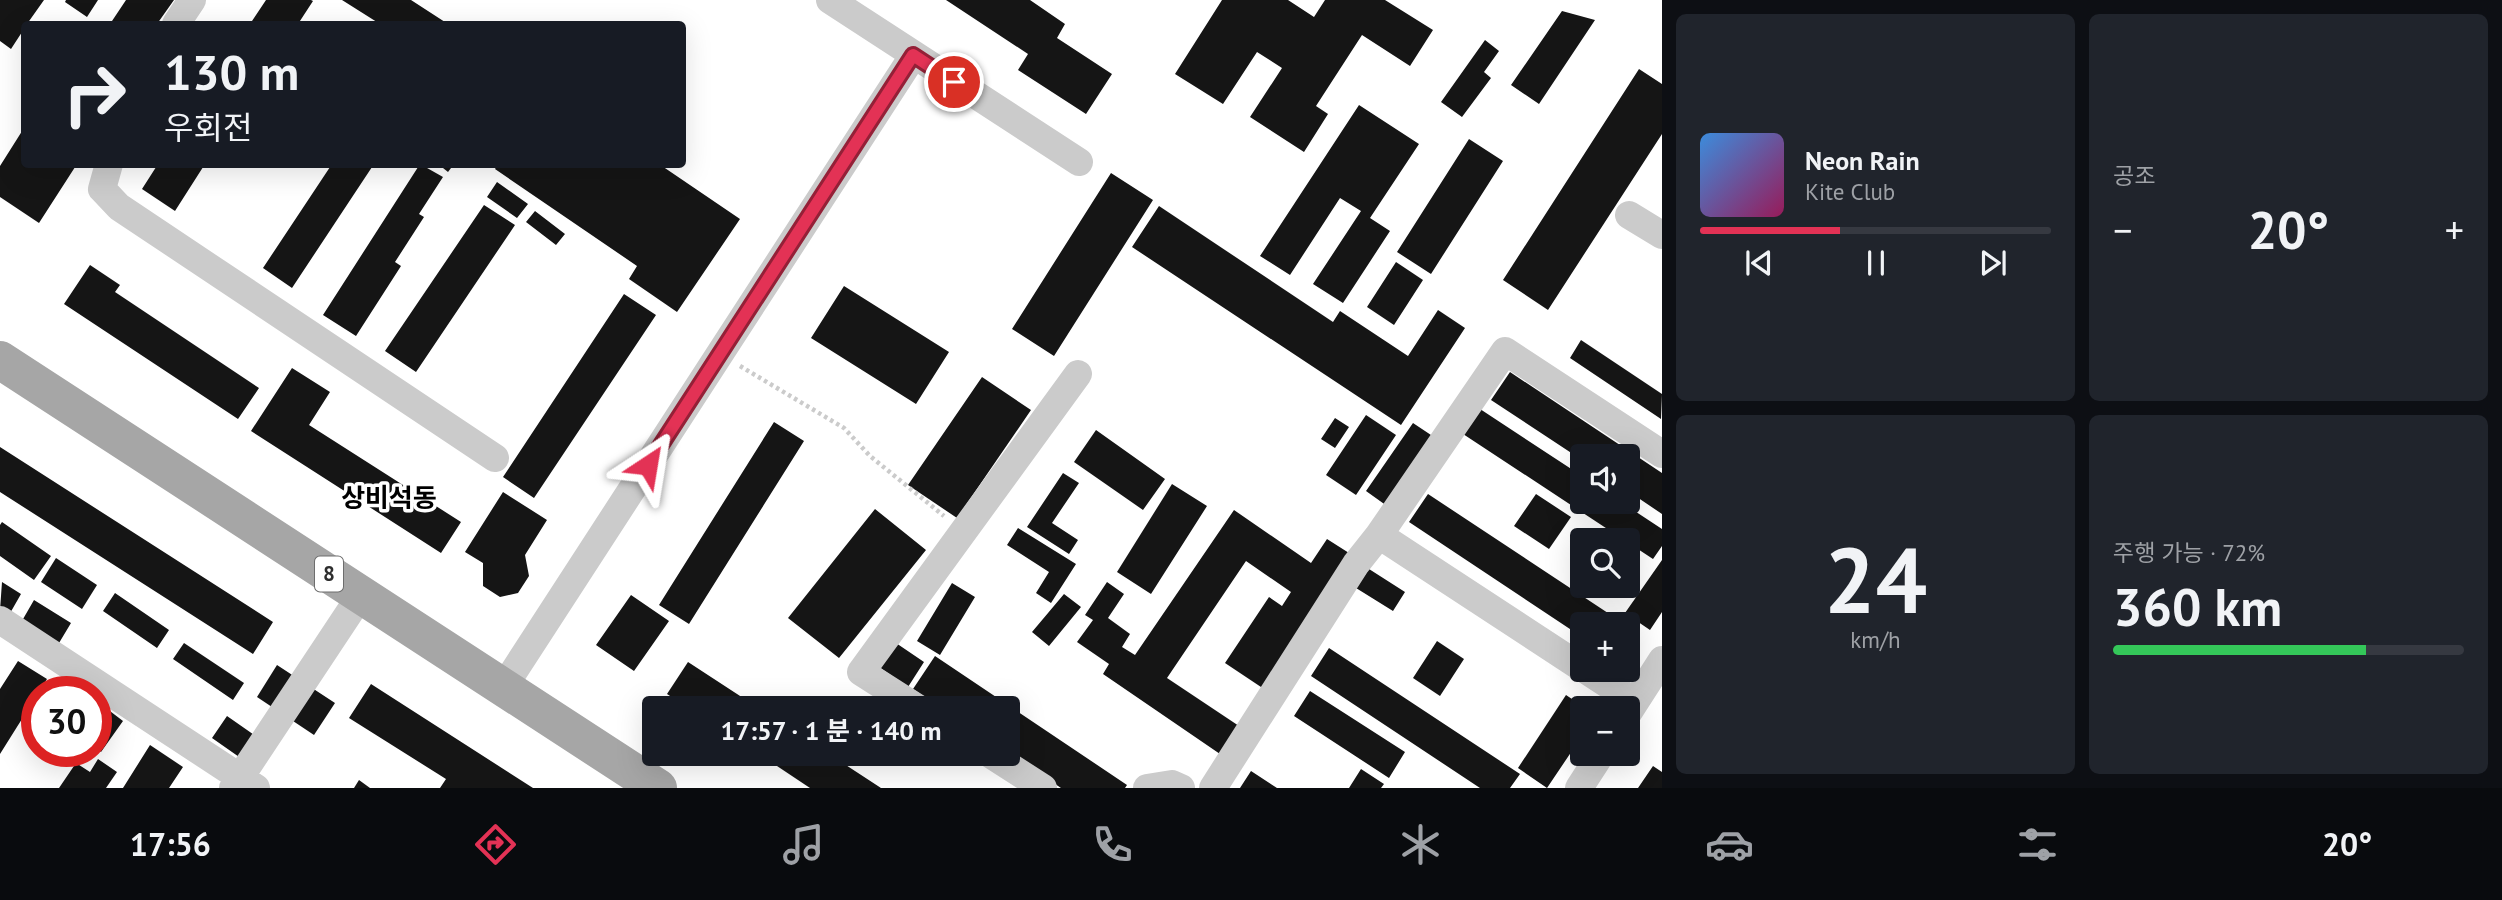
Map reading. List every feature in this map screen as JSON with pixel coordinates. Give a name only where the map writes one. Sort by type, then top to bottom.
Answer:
[{"type":"main road","name":"8","points":[[0,360],[658,788]]},
{"type":"street","points":[[178,21],[192,0]]},
{"type":"street","points":[[830,0],[1079,162]]},
{"type":"street","points":[[503,688],[913,55]]},
{"type":"street","points":[[108,168],[102,189],[119,207],[495,458]]},
{"type":"street","points":[[1629,215],[1662,235]]},
{"type":"street","points":[[1213,788],[1356,564],[1379,535],[1505,351],[1662,454]]},
{"type":"street","points":[[899,696],[861,672],[1078,373]]},
{"type":"street","points":[[1379,535],[1570,660]]},
{"type":"street","points":[[0,620],[243,784],[361,595]]},
{"type":"street","points":[[1639,696],[1662,660]]},
{"type":"street","points":[[1600,682],[1617,696]]},
{"type":"street","points":[[1008,766],[1042,788]]},
{"type":"street","points":[[1579,788],[1593,766]]},
{"type":"street","points":[[1147,788],[1172,784],[1181,788]]},
{"type":"path","points":[[720,354],[844,428],[870,456],[963,531]]},
{"type":"building","points":[[0,0],[44,0],[29,21],[21,21],[21,34],[11,49],[0,41]]},
{"type":"building","points":[[98,0],[87,17],[65,2]]},
{"type":"building","points":[[126,0],[174,0],[159,21],[112,21]]},
{"type":"building","points":[[266,0],[313,1],[300,21],[252,21]]},
{"type":"building","points":[[342,0],[411,0],[443,21],[375,21]]},
{"type":"building","points":[[946,0],[1030,0],[1065,24],[1057,38],[1112,74],[1086,114],[1018,70],[1028,54]]},
{"type":"building","points":[[1222,0],[1288,0],[1314,17],[1325,0],[1385,0],[1433,30],[1410,66],[1362,35],[1316,106],[1328,114],[1304,152],[1250,117],[1282,68],[1257,52],[1223,104],[1175,74]]},
{"type":"building","points":[[1562,11],[1595,20],[1539,104],[1511,85]]},
{"type":"building","points":[[1485,40],[1499,51],[1484,72],[1491,78],[1462,117],[1441,102]]},
{"type":"building","points":[[1639,69],[1662,84],[1662,134],[1548,310],[1503,280]]},
{"type":"building","points":[[1359,105],[1419,144],[1370,218],[1390,231],[1343,303],[1313,284],[1361,211],[1340,198],[1290,275],[1260,256]]},
{"type":"building","points":[[21,133],[21,168],[74,168],[39,223],[0,197],[0,166]]},
{"type":"building","points":[[1469,139],[1503,161],[1431,274],[1397,252]]},
{"type":"building","points":[[155,168],[202,168],[175,211],[142,189]]},
{"type":"building","points":[[329,168],[371,168],[292,288],[263,268]]},
{"type":"building","points":[[417,168],[427,168],[443,177],[419,214],[424,217],[395,262],[401,266],[356,336],[323,315]]},
{"type":"building","points":[[665,168],[740,219],[677,312],[629,279],[637,266],[495,169]]},
{"type":"building","points":[[1111,173],[1153,200],[1054,356],[1012,329]]},
{"type":"building","points":[[497,182],[528,204],[517,218],[487,197]]},
{"type":"building","points":[[484,205],[515,225],[416,372],[385,351]]},
{"type":"building","points":[[1159,206],[1333,322],[1340,311],[1408,356],[1438,310],[1465,328],[1401,425],[1132,247]]},
{"type":"building","points":[[535,211],[565,234],[556,245],[526,222]]},
{"type":"building","points":[[1396,262],[1423,280],[1394,325],[1367,307]]},
{"type":"building","points":[[90,265],[120,285],[115,292],[259,388],[238,419],[64,304]]},
{"type":"building","points":[[844,286],[949,352],[916,404],[811,338]]},
{"type":"building","points":[[624,294],[656,315],[534,498],[503,477]]},
{"type":"building","points":[[1581,340],[1662,394],[1661,419],[1570,358]]},
{"type":"building","points":[[292,368],[330,392],[309,425],[461,522],[441,553],[251,431]]},
{"type":"building","points":[[1510,372],[1618,444],[1570,444],[1570,452],[1491,400]]},
{"type":"building","points":[[982,377],[1031,410],[957,518],[908,485]]},
{"type":"building","points":[[1477,407],[1570,468],[1570,504],[1460,432]]},
{"type":"building","points":[[1366,415],[1396,435],[1356,495],[1326,475]]},
{"type":"building","points":[[1335,418],[1349,427],[1335,448],[1321,439]]},
{"type":"building","points":[[774,422],[804,441],[689,624],[659,605]]},
{"type":"building","points":[[1413,423],[1434,437],[1387,506],[1366,491]]},
{"type":"building","points":[[1096,430],[1165,479],[1143,510],[1074,462]]},
{"type":"building","points":[[0,447],[273,622],[253,654],[0,492]]},
{"type":"building","points":[[1640,458],[1662,473],[1662,514],[1640,499]]},
{"type":"building","points":[[1063,473],[1079,483],[1052,523],[1078,540],[1069,554],[1027,527]]},
{"type":"building","points":[[1172,484],[1207,506],[1151,594],[1117,572]]},
{"type":"building","points":[[503,492],[547,520],[525,555],[529,576],[518,593],[500,597],[483,586],[483,563],[465,552]]},
{"type":"building","points":[[1428,494],[1570,588],[1570,598],[1585,598],[1606,612],[1570,612],[1570,629],[1409,522]]},
{"type":"building","points":[[1536,494],[1571,517],[1549,549],[1514,526]]},
{"type":"building","points":[[875,509],[926,550],[839,658],[788,618]]},
{"type":"building","points":[[1234,510],[1311,563],[1327,539],[1349,553],[1267,691],[1225,663],[1269,597],[1282,606],[1291,592],[1246,561],[1167,678],[1239,726],[1220,754],[1103,674],[1109,664],[1077,642],[1093,620],[1085,615],[1107,582],[1124,594],[1108,618],[1130,634],[1122,647],[1135,655]]},
{"type":"building","points":[[1585,514],[1639,514],[1662,529],[1662,546],[1653,559],[1640,550],[1640,528],[1606,528]]},
{"type":"building","points":[[2,522],[51,556],[34,580],[0,556]]},
{"type":"building","points":[[1018,528],[1076,564],[1051,603],[1036,593],[1049,572],[1007,545]]},
{"type":"building","points":[[56,558],[97,585],[82,609],[41,582]]},
{"type":"building","points":[[1662,560],[1662,612],[1650,630],[1640,623],[1640,612],[1626,612],[1635,598],[1640,598],[1640,592]]},
{"type":"building","points":[[1369,569],[1405,592],[1393,611],[1356,588]]},
{"type":"building","points":[[2,582],[21,594],[9,615],[0,610]]},
{"type":"building","points":[[952,583],[975,597],[940,655],[917,641]]},
{"type":"building","points":[[115,593],[169,630],[157,648],[103,611]]},
{"type":"building","points":[[1064,594],[1081,607],[1049,646],[1032,632]]},
{"type":"building","points":[[631,595],[669,621],[634,671],[596,645]]},
{"type":"building","points":[[34,600],[71,623],[56,648],[19,626]]},
{"type":"building","points":[[1437,641],[1464,659],[1440,696],[1413,678]]},
{"type":"building","points":[[184,643],[244,683],[233,700],[173,659]]},
{"type":"building","points":[[896,643],[924,662],[908,687],[879,667]]},
{"type":"building","points":[[1329,648],[1520,774],[1510,788],[1480,788],[1311,676]]},
{"type":"building","points":[[935,656],[995,696],[924,696],[913,689]]},
{"type":"building","points":[[18,661],[42,676],[21,676],[21,721],[0,754],[0,689]]},
{"type":"building","points":[[688,662],[740,696],[670,696],[667,694]]},
{"type":"building","points":[[277,665],[335,703],[314,735],[257,697]]},
{"type":"building","points":[[371,684],[533,788],[440,788],[446,779],[349,718]]},
{"type":"building","points":[[1310,691],[1405,752],[1389,778],[1294,716]]},
{"type":"building","points":[[1566,695],[1570,698],[1570,754],[1547,788],[1518,768]]},
{"type":"building","points":[[112,713],[123,721],[112,736]]},
{"type":"building","points":[[1020,713],[1127,785],[1125,788],[1061,788],[1020,760]]},
{"type":"building","points":[[227,716],[257,737],[242,759],[212,738]]},
{"type":"building","points":[[150,745],[183,767],[169,788],[123,788]]},
{"type":"building","points":[[777,766],[847,766],[881,788],[810,788]]},
{"type":"building","points":[[1653,766],[1662,772],[1662,788],[1638,788]]},
{"type":"building","points":[[73,767],[82,767],[90,772],[93,767],[110,767],[117,772],[106,788],[59,788]]},
{"type":"building","points":[[1361,769],[1384,784],[1381,788],[1349,788]]},
{"type":"building","points":[[1251,771],[1277,788],[1240,788]]},
{"type":"building","points":[[359,780],[370,788],[354,788]]},
{"type":"district","name":"상비석동","points":[[389,498]]},
{"type":"route","points":[[648,465],[913,55],[954,82]]}]
